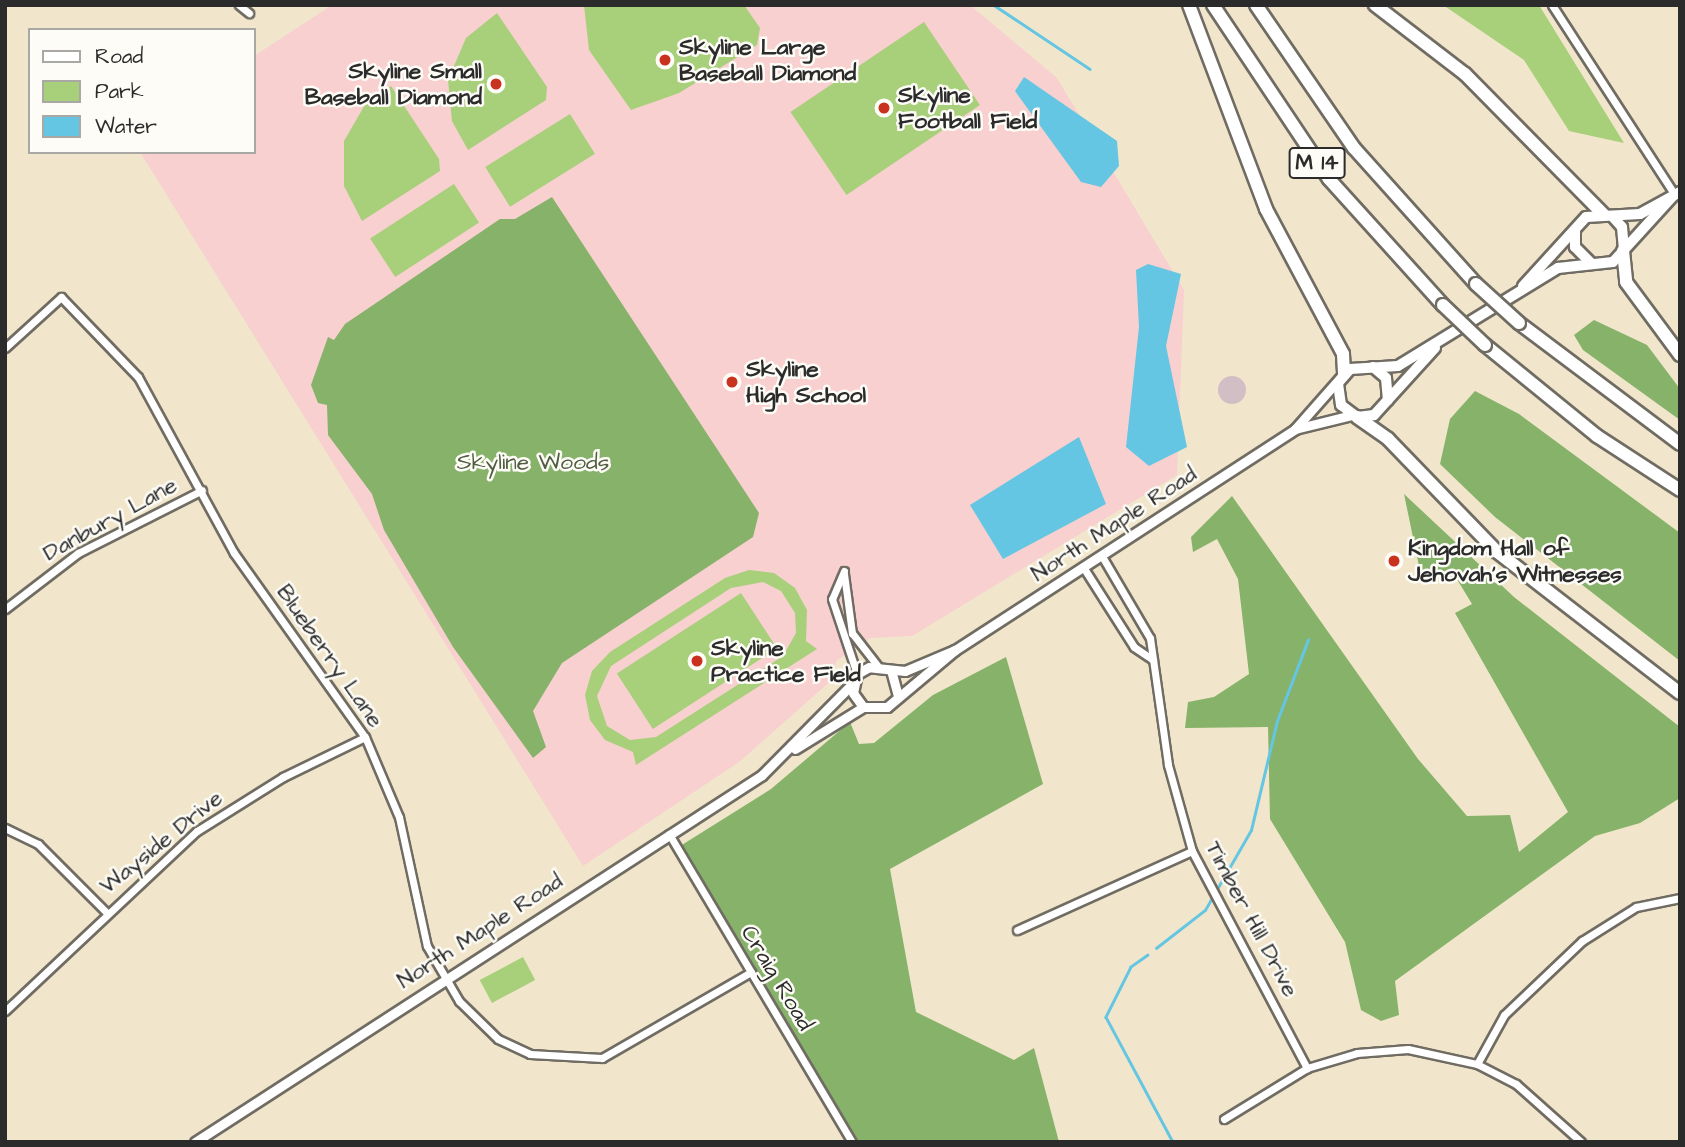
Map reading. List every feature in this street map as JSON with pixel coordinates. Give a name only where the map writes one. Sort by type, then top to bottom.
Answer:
[{"type":"highway","points":[[1189,5],[1266,209],[1343,354],[1343,375]]},
{"type":"highway","name":"M 14","points":[[1213,5],[1322,169],[1443,305],[1485,345],[1597,436],[1680,490]]},
{"type":"highway","name":"M 14","points":[[1255,5],[1354,148],[1476,284],[1518,323],[1680,444]]},
{"type":"highway","points":[[1375,5],[1465,74],[1607,215]]},
{"type":"highway","points":[[1624,250],[1626,282],[1680,355]]},
{"type":"highway","points":[[1354,416],[1388,439],[1496,551],[1680,693]]},
{"type":"main road","points":[[1519,291],[1586,217],[1640,214],[1675,194]]},
{"type":"main road","points":[[1435,348],[1374,415],[1354,416],[1338,398],[1343,375],[1373,367],[1398,366],[1435,348],[1558,268],[1614,262],[1675,194]]},
{"type":"main road","points":[[1607,215],[1622,227],[1624,250]]},
{"type":"main road","points":[[1575,231],[1579,255],[1592,264]]},
{"type":"main road","points":[[1373,367],[1389,386],[1387,403]]},
{"type":"street","points":[[239,5],[249,13]]},
{"type":"street","points":[[1554,6],[1675,194]]},
{"type":"street","name":"Blueberry Lane","points":[[5,348],[61,297],[138,377],[234,553],[365,737],[399,817],[421,928],[446,979],[498,1039],[530,1054],[573,1059],[602,1058],[638,1043],[751,972]]},
{"type":"street","name":"North Maple Road","points":[[898,696],[955,650],[1085,570],[1294,429],[1343,375]]},
{"type":"street","name":"North Maple Road","points":[[1294,429],[1354,416]]},
{"type":"street","name":"Danbury Lane","points":[[5,609],[78,554],[202,490]]},
{"type":"street","name":"Timber Hill Drive","points":[[1103,558],[1141,618],[1153,660],[1168,765],[1192,851],[1307,1068]]},
{"type":"street","points":[[1085,570],[1134,647],[1153,660]]},
{"type":"street","points":[[857,674],[832,599],[844,571],[848,621],[877,665],[891,670],[898,696],[878,710],[863,707],[851,685],[857,674],[877,665]]},
{"type":"street","name":"North Maple Road","points":[[891,670],[955,650]]},
{"type":"street","name":"North Maple Road","points":[[787,753],[851,685]]},
{"type":"street","name":"North Maple Road","points":[[195,1142],[669,834],[787,753],[863,707]]},
{"type":"street","name":"Wayside Drive","points":[[5,1011],[106,912],[234,805],[365,737]]},
{"type":"street","points":[[5,828],[38,844],[106,912]]},
{"type":"street","name":"Craig Road","points":[[669,834],[852,1142]]},
{"type":"street","points":[[1017,930],[1192,851]]},
{"type":"street","points":[[1478,1065],[1504,1014],[1582,941],[1636,907],[1680,898]]},
{"type":"street","points":[[1224,1119],[1307,1068],[1395,1049],[1478,1065],[1516,1084],[1581,1142]]},
{"type":"shaded area","name":"Skyline High School","points":[[332,5],[970,5],[1057,78],[1184,290],[1177,475],[912,636],[870,638],[836,661],[833,679],[739,762],[583,866],[141,154],[256,154],[256,55]]},
{"type":"shaded area","points":[[1232,376],[1242,380],[1246,390],[1242,400],[1232,404],[1222,400],[1218,390],[1222,380]]},
{"type":"green space","name":"Skyline Large Baseball Diamond","points":[[584,5],[744,5],[760,28],[757,45],[679,93],[631,110],[589,50]]},
{"type":"green space","points":[[1443,5],[1539,5],[1624,143],[1569,131],[1524,60]]},
{"type":"green space","name":"Skyline Small Baseball Diamond","points":[[497,13],[547,87],[546,100],[468,150],[452,121],[448,80],[466,38]]},
{"type":"green space","name":"Skyline Football Field","points":[[924,22],[980,105],[846,195],[791,112]]},
{"type":"green space","name":"Skyline Small Baseball Diamond","points":[[391,86],[439,159],[440,171],[362,221],[344,186],[344,141],[366,103]]},
{"type":"green space","points":[[570,114],[595,154],[510,207],[485,167]]},
{"type":"green space","points":[[454,184],[479,223],[395,277],[370,238]]},
{"type":"green space","name":"Skyline Woods","points":[[552,197],[759,513],[753,537],[562,663],[533,711],[546,747],[533,758],[453,647],[384,530],[372,494],[328,435],[327,405],[318,403],[311,385],[328,337],[334,340],[345,324],[500,219],[515,219]]},
{"type":"green space","points":[[1594,320],[1647,345],[1680,389],[1680,420],[1583,350],[1574,335]]},
{"type":"green space","points":[[1475,391],[1519,414],[1680,533],[1680,661],[1495,517],[1440,464],[1450,419]]},
{"type":"green space","points":[[1404,494],[1514,597],[1680,727],[1680,798],[1640,823],[1595,836],[1395,981],[1399,1015],[1381,1021],[1361,1010],[1345,942],[1270,819],[1268,727],[1185,728],[1188,702],[1214,697],[1249,674],[1238,579],[1217,539],[1193,552],[1191,537],[1232,496],[1418,759],[1467,816],[1510,815],[1519,852],[1568,812],[1455,613],[1472,604],[1458,581],[1420,571]]},
{"type":"green space","points":[[749,570],[774,573],[795,588],[807,610],[806,641],[817,649],[636,765],[633,752],[605,740],[590,720],[585,695],[592,671],[610,652],[725,578]],"holes":[[[763,582],[781,591],[795,613],[796,633],[783,656],[656,737],[630,740],[607,726],[597,696],[611,666],[731,588]]]},
{"type":"green space","name":"Skyline Practice Field","points":[[741,593],[777,648],[653,729],[617,674]]},
{"type":"green space","points":[[1006,657],[1043,784],[890,869],[916,1012],[1014,1060],[1034,1048],[1059,1142],[851,1142],[677,848],[771,789],[850,722],[859,744],[874,743],[933,695]]},
{"type":"green space","points":[[523,957],[535,980],[492,1003],[480,980]]},
{"type":"water","points":[[1024,77],[1117,141],[1119,166],[1101,187],[1081,182],[1015,91]]},
{"type":"water","points":[[1148,264],[1181,274],[1166,346],[1187,447],[1149,466],[1126,447],[1139,327],[1136,270]]},
{"type":"water","points":[[1079,437],[1106,504],[1003,559],[970,505]]},
{"type":"waterway","points":[[994,5],[1090,69]]},
{"type":"waterway","points":[[1156,948],[1205,910],[1251,830],[1277,721],[1308,640]]},
{"type":"waterway","points":[[1148,955],[1131,967],[1106,1017],[1173,1142]]},
{"type":"place","name":"Skyline Large Baseball Diamond","points":[[665,60]]},
{"type":"place","name":"Skyline Small Baseball Diamond","points":[[496,84]]},
{"type":"place","name":"Skyline Football Field","points":[[884,108]]},
{"type":"place","name":"Skyline High School","points":[[732,382]]},
{"type":"place","name":"Kingdom Hall of Jehovah's Witnesses","points":[[1394,561]]},
{"type":"place","name":"Skyline Practice Field","points":[[697,661]]}]
